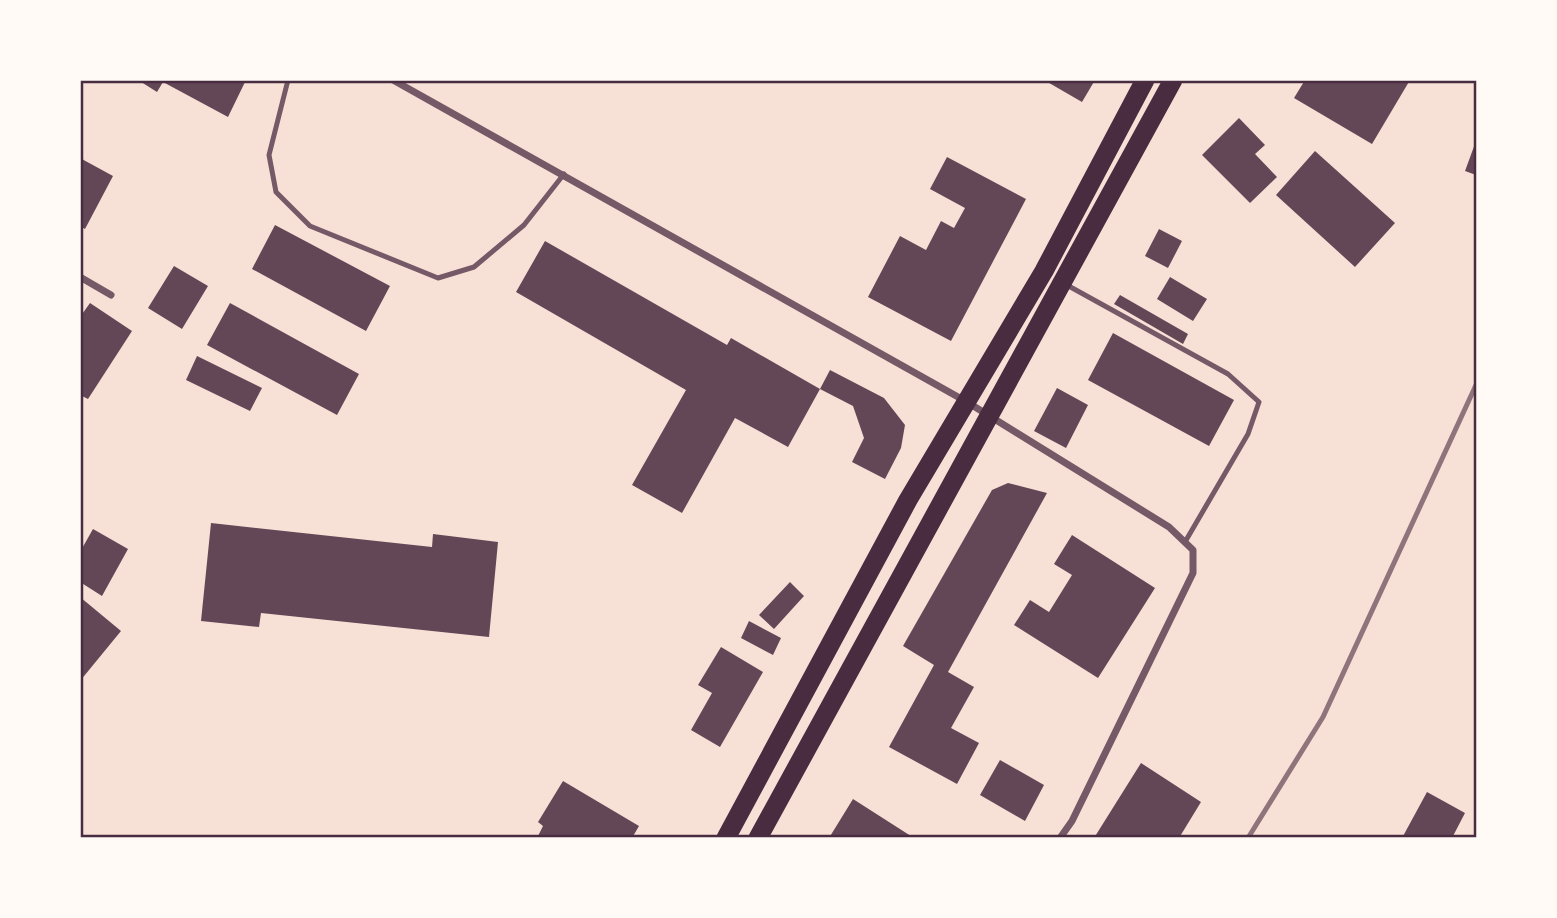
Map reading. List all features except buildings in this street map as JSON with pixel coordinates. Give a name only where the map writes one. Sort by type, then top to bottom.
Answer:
[{"type":"highway","points":[[726,838],[908,500],[1051,260],[1145,80]]},
{"type":"highway","points":[[758,838],[1173,80]]},
{"type":"street","points":[[393,80],[967,402],[1169,527],[1193,550],[1193,573],[1072,821],[1060,838]]},
{"type":"street","points":[[80,277],[111,295]]},
{"type":"lane","points":[[288,80],[269,155],[276,192],[310,226],[438,278],[474,267],[524,225],[564,174]]},
{"type":"lane","points":[[1062,283],[1228,374],[1259,402],[1248,434],[1185,542]]},
{"type":"railway","points":[[1248,838],[1323,717],[1476,385]]}]
